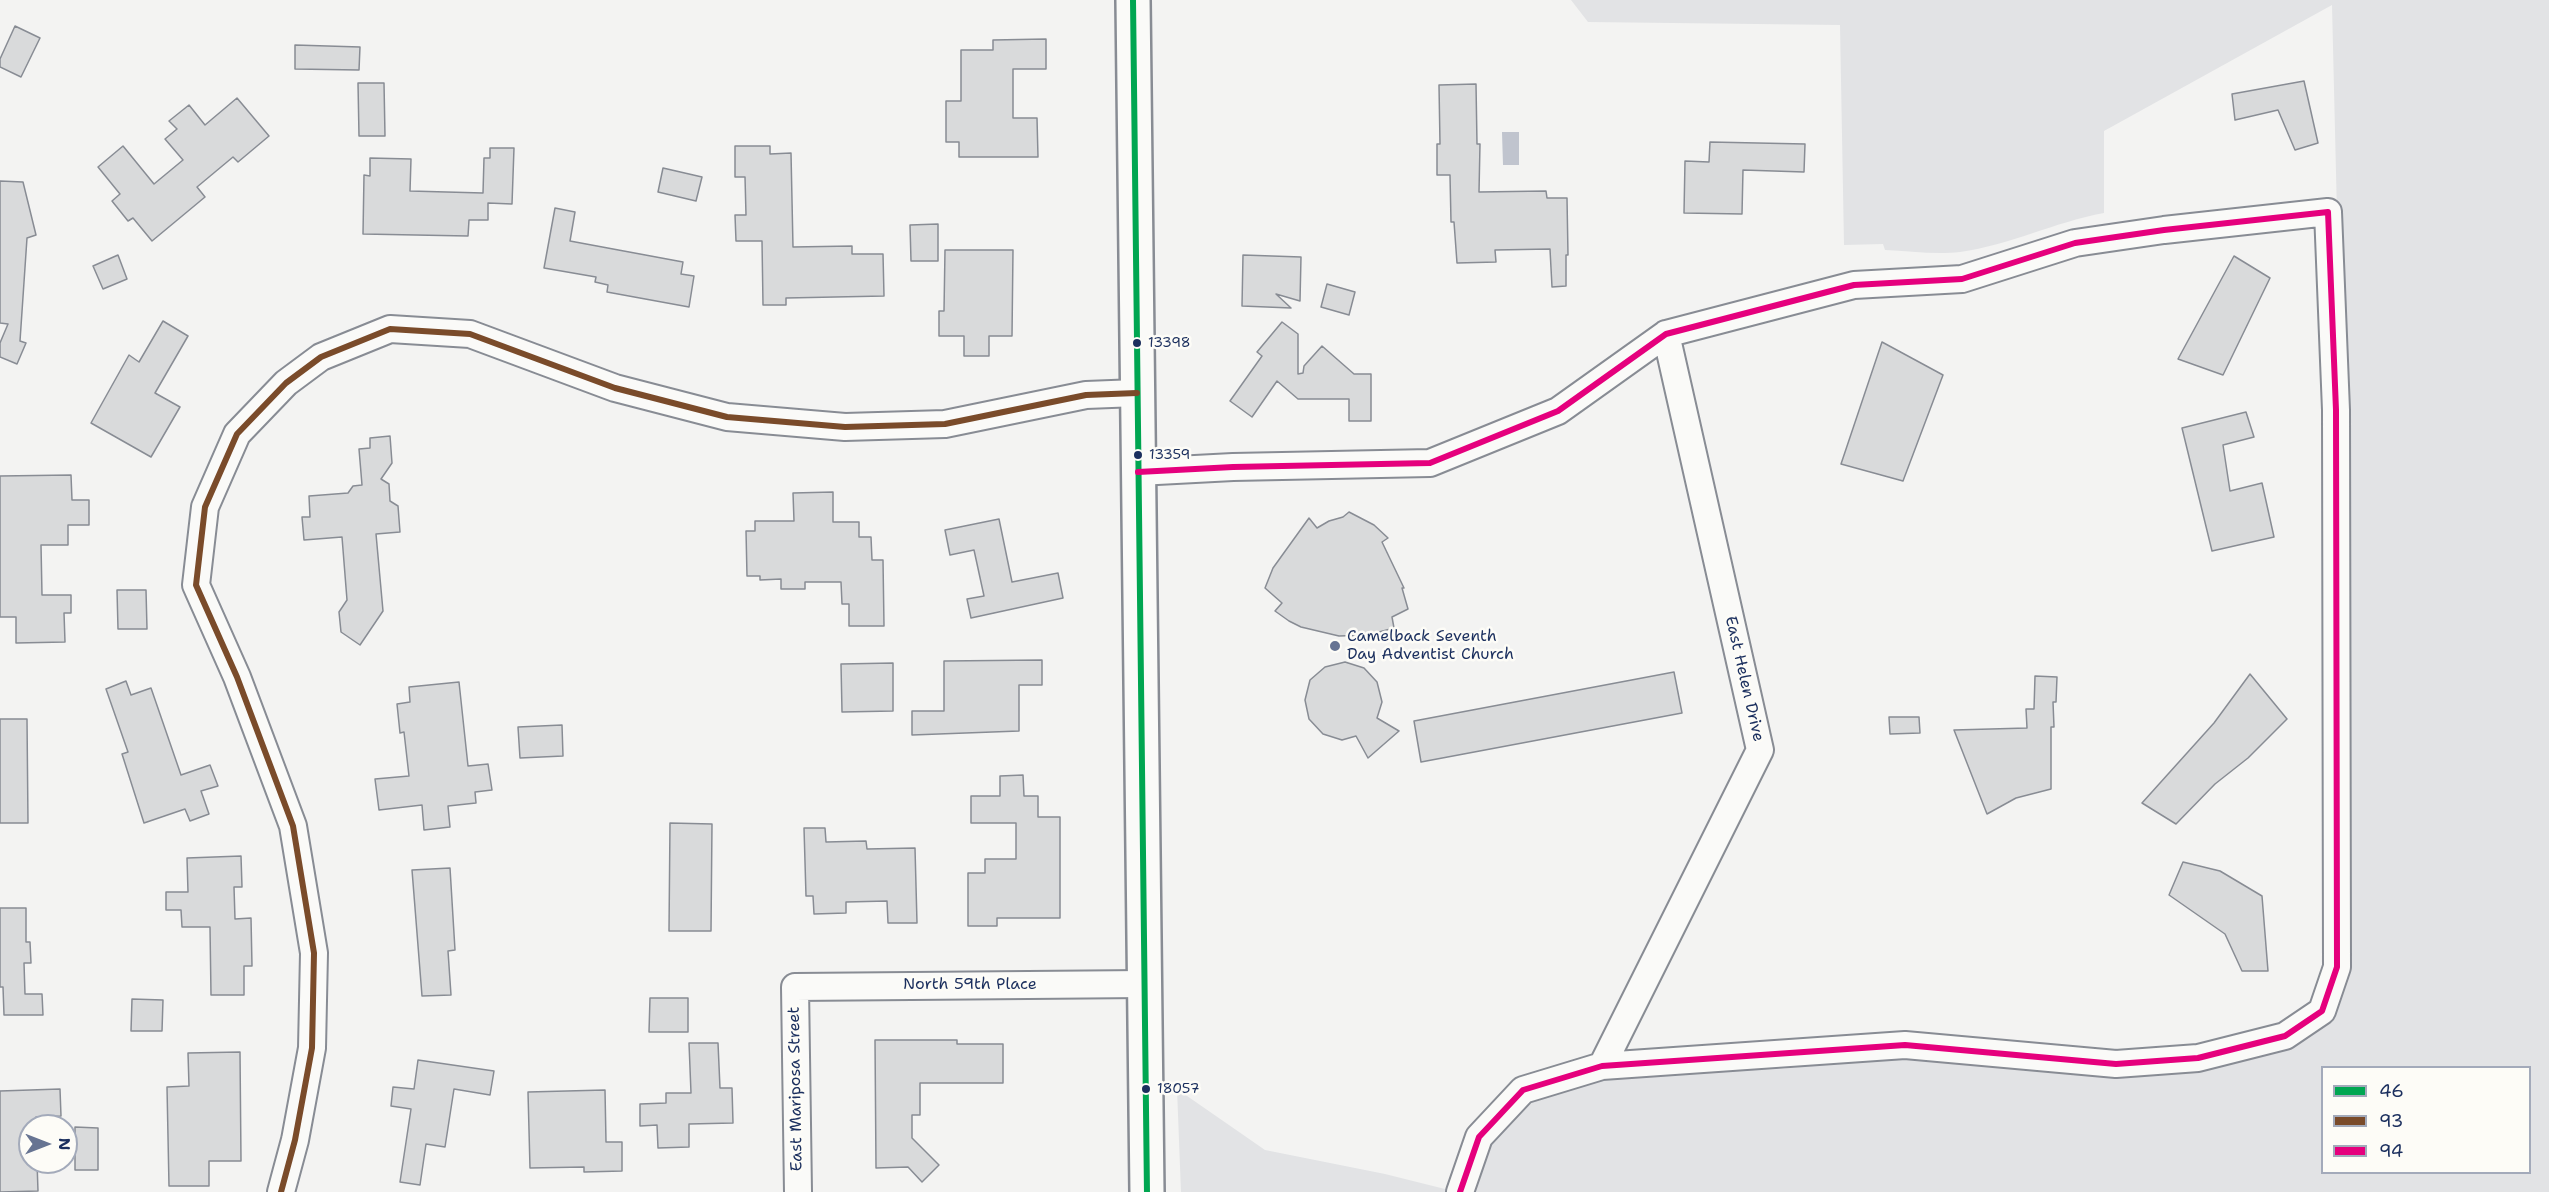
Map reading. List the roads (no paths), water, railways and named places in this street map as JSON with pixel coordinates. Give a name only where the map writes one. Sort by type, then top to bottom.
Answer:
[{"type":"main road","points":[[1133,0],[1147,1192]]},
{"type":"street","points":[[1138,472],[1233,467],[1430,463],[1558,411],[1666,334],[1854,285],[1962,279],[2075,243],[2164,230],[2328,213],[2336,410],[2337,967],[2322,1011],[2285,1036],[2198,1058],[2163,1061],[2116,1064],[1905,1046],[1602,1066],[1523,1090],[1479,1137],[1460,1192]]},
{"type":"street","points":[[280,1192],[295,1140],[312,1048],[314,953],[293,826],[237,678],[196,585],[205,507],[237,434],[286,383],[321,357],[390,329],[470,334],[615,388],[727,417],[845,427],[945,424],[1086,395],[1137,393]]},
{"type":"street","name":"East Helen Drive","points":[[1602,1066],[1760,750],[1666,334]]},
{"type":"street","name":"North 59th Place","points":[[795,987],[1144,984]]},
{"type":"street","name":"East Mariposa Street","points":[[795,987],[798,1192]]},
{"type":"place","name":"13398","points":[[1137,343]]},
{"type":"place","name":"13359","points":[[1138,455]]},
{"type":"place","name":"Camelback Seventh Day Adventist Church","points":[[1335,646]]},
{"type":"place","name":"18057","points":[[1146,1089]]}]
